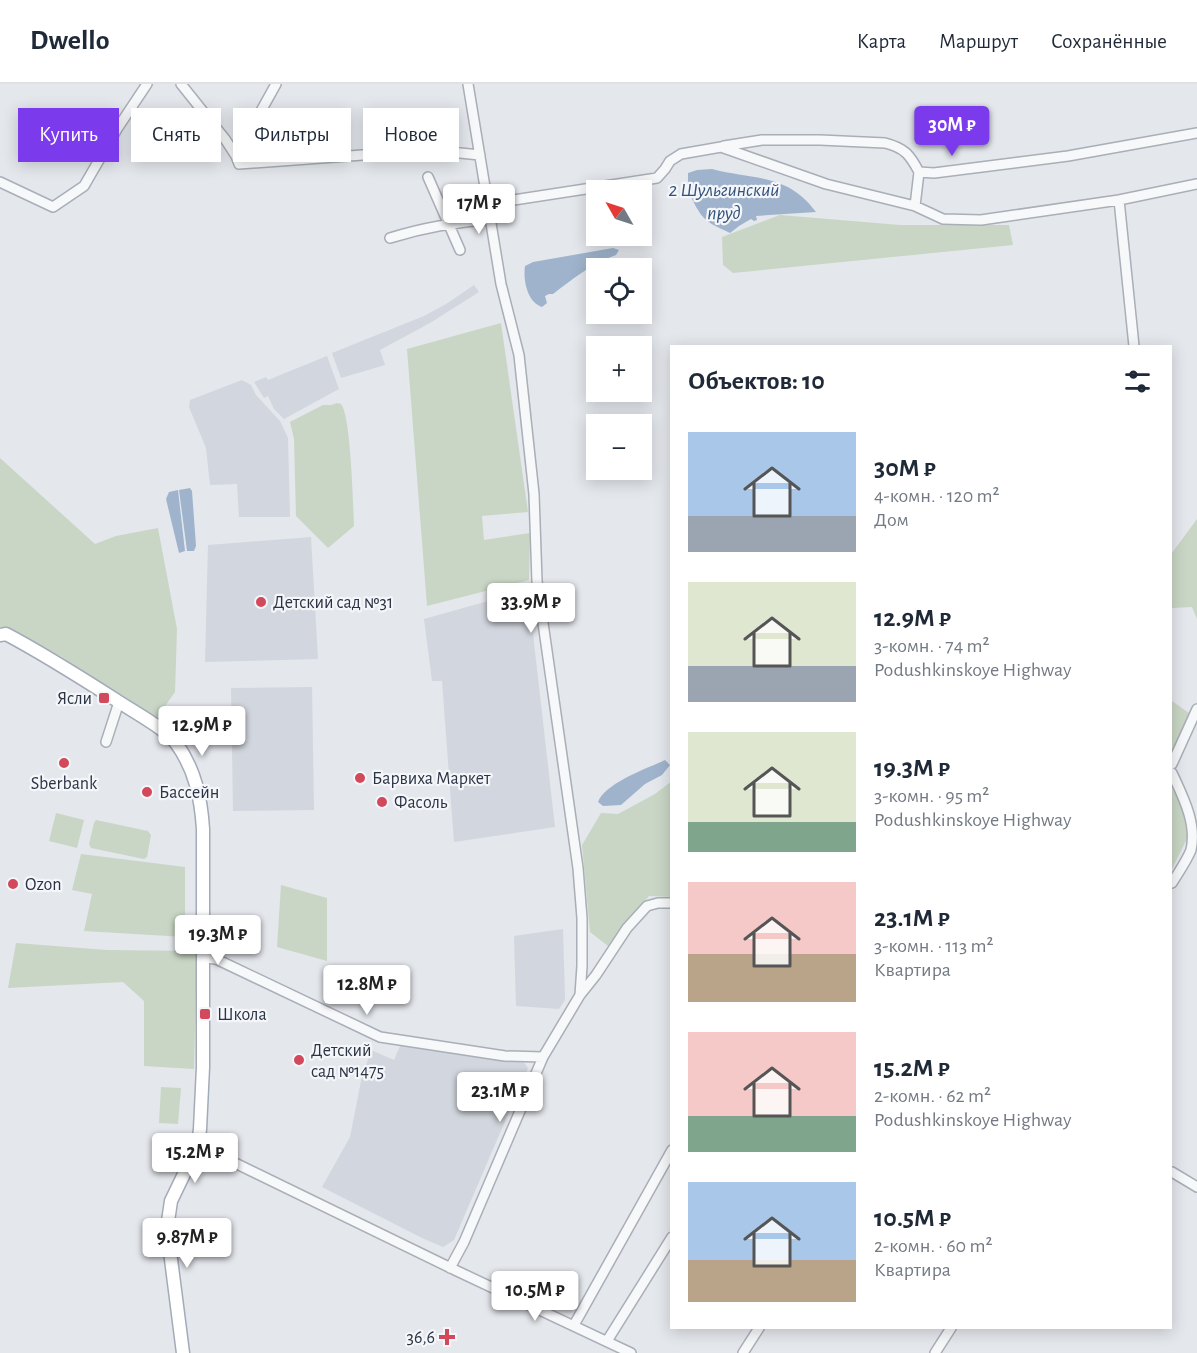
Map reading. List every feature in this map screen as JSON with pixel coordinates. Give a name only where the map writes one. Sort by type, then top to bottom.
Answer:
[{"type":"main road","points":[[0,635],[6,634],[42,653],[155,725],[174,741],[189,764],[199,789],[203,830],[203,1074],[198,1145],[171,1201],[167,1228],[183,1353]]},
{"type":"street","points":[[0,182],[53,207],[84,186],[117,129],[147,84]]},
{"type":"street","points":[[181,84],[225,139],[233,153]]},
{"type":"street","points":[[264,108],[276,84]]},
{"type":"street","points":[[468,84],[501,284],[519,355],[534,494],[537,581],[578,868],[582,918],[580,995]]},
{"type":"street","points":[[919,172],[1068,156],[1197,134]]},
{"type":"street","points":[[488,204],[657,178],[670,161],[681,154],[762,140],[820,140],[885,143],[895,145],[905,151],[919,172],[915,206]]},
{"type":"street","points":[[721,147],[826,184],[915,206],[943,219],[981,220],[1119,200],[1197,184]]},
{"type":"street","points":[[351,154],[430,150],[480,155]]},
{"type":"street","points":[[428,177],[460,250]]},
{"type":"street","points":[[1119,200],[1134,345]]},
{"type":"street","points":[[390,238],[448,223],[490,219]]},
{"type":"street","points":[[106,742],[119,702]]},
{"type":"street","points":[[1172,764],[1197,709]]},
{"type":"street","points":[[1172,773],[1190,812],[1194,834],[1191,850],[1172,884]]},
{"type":"street","points":[[450,1268],[464,1242],[543,1057],[580,995],[627,928],[647,906],[670,903]]},
{"type":"street","points":[[203,958],[216,959],[380,1037],[506,1056],[543,1057]]},
{"type":"street","points":[[198,1145],[630,1353]]},
{"type":"street","points":[[574,1325],[670,1154]]},
{"type":"street","points":[[1172,1172],[1197,1186]]},
{"type":"street","points":[[607,1341],[670,1240]]},
{"type":"street","points":[[743,1353],[758,1329]]},
{"type":"street","points":[[935,1353],[950,1329]]},
{"type":"shaded area","points":[[474,285],[479,292],[430,323],[380,350],[385,365],[341,378],[332,353],[424,316]]},
{"type":"shaded area","points":[[327,356],[339,389],[284,419],[274,409],[268,396],[264,398],[254,382],[266,377],[268,380]]},
{"type":"shaded area","points":[[242,380],[251,385],[256,395],[280,421],[288,438],[290,517],[239,517],[237,484],[210,485],[206,448],[189,407],[190,400]]},
{"type":"shaded area","name":"Детский сад №31","points":[[311,537],[318,659],[205,662],[208,545]]},
{"type":"shaded area","points":[[528,590],[555,827],[454,842],[442,681],[432,681],[424,619]]},
{"type":"shaded area","points":[[312,687],[314,810],[233,811],[231,688]]},
{"type":"shaded area","points":[[563,929],[565,1000],[559,1009],[516,1006],[514,936]]},
{"type":"shaded area","points":[[400,1046],[522,1060],[528,1068],[454,1240],[443,1247],[322,1187],[350,1137],[361,1081],[371,1050],[394,1060]]},
{"type":"green space","points":[[780,215],[900,225],[1009,225],[1013,245],[733,273],[723,265],[722,237]]},
{"type":"green space","points":[[501,323],[528,512],[482,516],[484,540],[530,533],[529,580],[427,606],[407,349]]},
{"type":"green space","points":[[341,404],[347,425],[354,526],[328,548],[296,516],[294,439],[290,422],[323,405]]},
{"type":"green space","points":[[0,458],[95,544],[116,536],[158,528],[177,629],[175,692],[156,719],[62,657],[17,632],[0,627]]},
{"type":"green space","points":[[1197,519],[1197,619],[1192,607],[1172,608],[1172,553]]},
{"type":"green space","points":[[1172,701],[1189,713],[1172,753]]},
{"type":"green space","points":[[670,783],[670,897],[649,896],[608,946],[590,932],[582,845],[601,813],[618,814],[655,794]]},
{"type":"green space","points":[[1172,788],[1185,814],[1190,833],[1172,869]]},
{"type":"green space","points":[[56,813],[84,820],[77,848],[49,841]]},
{"type":"green space","points":[[96,820],[148,831],[151,835],[147,857],[144,859],[91,848],[89,844]]},
{"type":"green space","points":[[81,854],[185,867],[185,937],[84,931],[92,894],[72,890]]},
{"type":"green space","points":[[281,885],[327,898],[327,961],[277,947]]},
{"type":"green space","points":[[16,943],[107,950],[197,951],[194,1069],[144,1066],[144,1001],[123,982],[8,988]]},
{"type":"green space","points":[[161,1087],[181,1088],[178,1124],[159,1123]]},
{"type":"water","name":"2 Шульгинский пруд","points":[[712,169],[782,184],[805,199],[816,212],[756,216],[757,220],[751,219],[730,233],[704,218],[688,193],[688,173]]},
{"type":"water","points":[[613,248],[619,250],[616,255],[609,258],[586,258],[586,270],[553,294],[545,296],[547,303],[542,307],[530,296],[526,284],[525,266],[533,262]]},
{"type":"water","points":[[190,488],[196,546],[194,551],[187,551],[179,490]]},
{"type":"water","points":[[178,490],[185,551],[179,553],[166,499],[169,492]]},
{"type":"water","points":[[665,760],[670,765],[662,775],[645,784],[621,805],[603,806],[598,802],[602,795],[618,782]]},
{"type":"place","name":"Детский сад №31","points":[[261,602]]},
{"type":"place","name":"Ясли","points":[[104,698]]},
{"type":"place","name":"Sberbank","points":[[64,763]]},
{"type":"place","name":"Барвиха Маркет","points":[[360,778]]},
{"type":"place","name":"Бассейн","points":[[147,792]]},
{"type":"place","name":"Фасоль","points":[[382,802]]},
{"type":"place","name":"Ozon","points":[[13,884]]},
{"type":"place","name":"Школа","points":[[205,1014]]},
{"type":"place","name":"Детский сад №1475","points":[[299,1060]]},
{"type":"place","name":"36,6","points":[[447,1337]]}]
